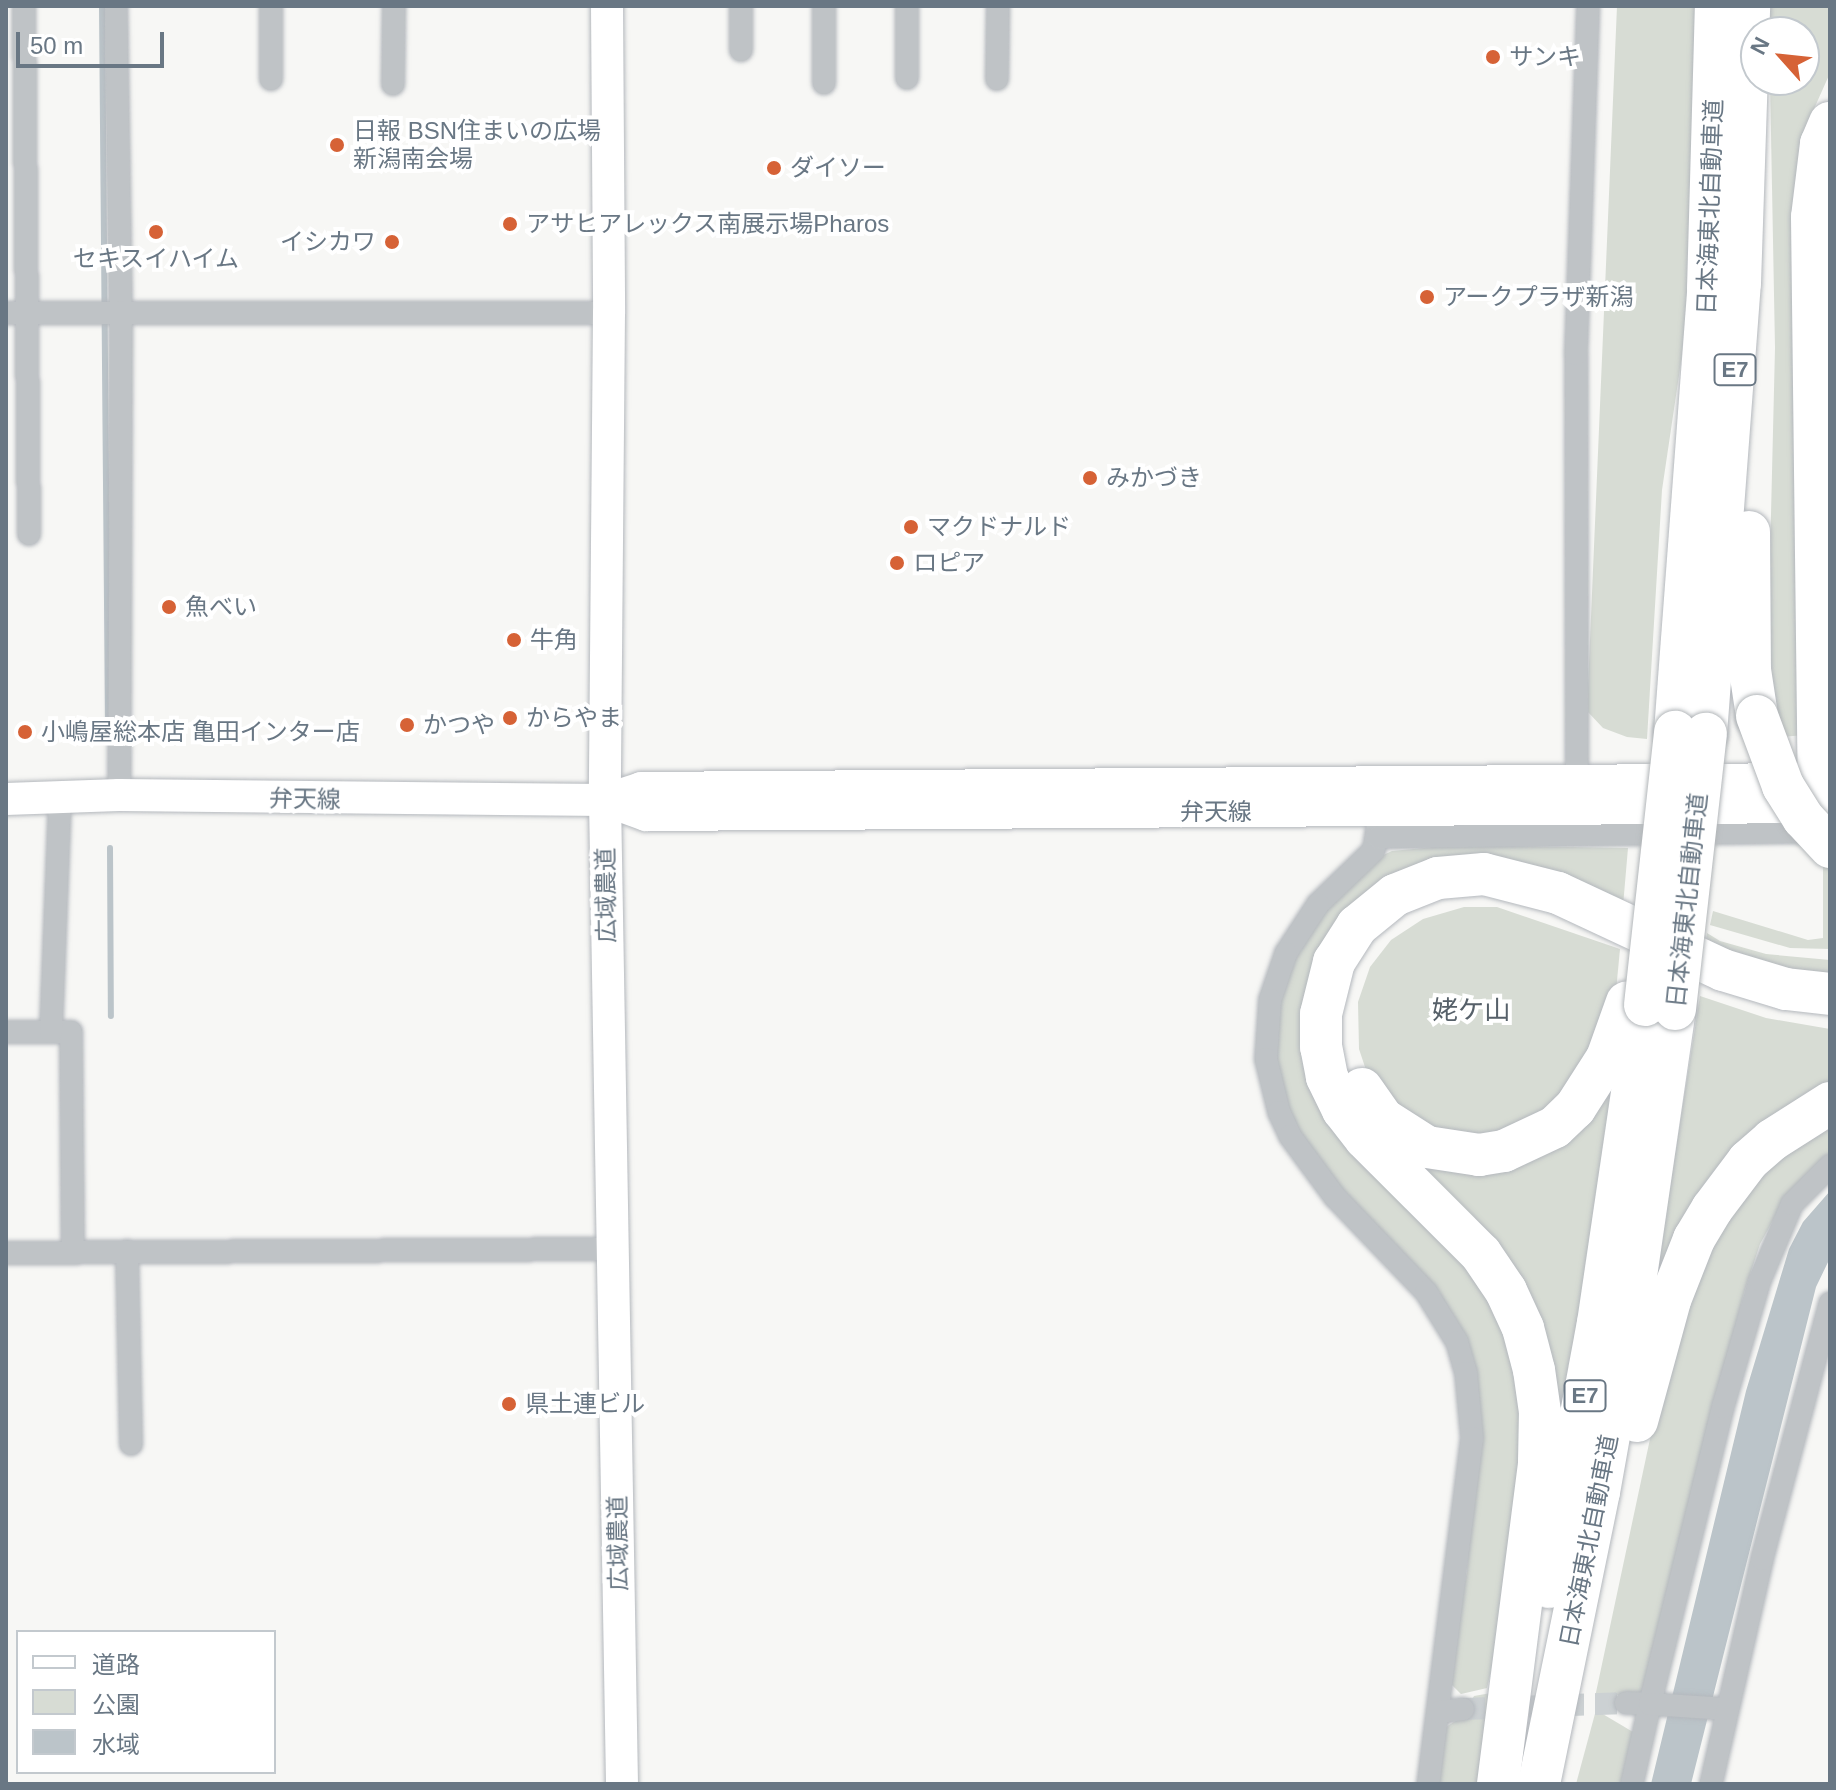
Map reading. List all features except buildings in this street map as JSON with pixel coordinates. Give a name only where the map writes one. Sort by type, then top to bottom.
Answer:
[{"type":"highway","name":"日本海東北自動車道","points":[[1681,733],[1713,157],[1716,6]]},
{"type":"highway","name":"日本海東北自動車道","points":[[1681,733],[1731,425],[1746,155],[1749,6]]},
{"type":"highway","points":[[1826,801],[1812,217],[1817,166],[1830,123]]},
{"type":"highway","points":[[1746,155],[1748,621],[1757,716],[1783,786],[1803,818],[1830,847]]},
{"type":"highway","points":[[1681,733],[1643,910],[1649,1005],[1607,1058],[1575,1108],[1555,1127],[1530,1141],[1479,1155],[1427,1147],[1383,1119],[1354,1075],[1346,1051],[1347,1002],[1353,978],[1372,947],[1398,920],[1419,908],[1468,896],[1514,902],[1541,911],[1670,971],[1751,1002],[1830,1016]]},
{"type":"highway","points":[[1498,1784],[1539,1462],[1540,1412],[1534,1370],[1523,1328],[1506,1291],[1481,1254],[1365,1138],[1343,1110],[1327,1077],[1321,1014],[1334,962],[1357,926],[1395,895],[1438,878],[1484,874],[1558,893],[1723,970],[1786,989],[1830,994]]},
{"type":"highway","name":"日本海東北自動車道","points":[[1508,1784],[1583,1411],[1649,1005]]},
{"type":"highway","name":"日本海東北自動車道","points":[[1539,1784],[1605,1461],[1649,1005]]},
{"type":"highway","points":[[1549,1784],[1631,1442],[1682,1266],[1712,1209],[1748,1161],[1791,1126],[1830,1103]]},
{"type":"street","points":[[24,6],[17,313],[29,534]]},
{"type":"street","points":[[116,6],[110,312],[119,795]]},
{"type":"street","points":[[271,6],[271,79]]},
{"type":"street","points":[[393,84],[394,6]]},
{"type":"street","name":"広域農道","points":[[607,6],[609,313],[605,800],[622,1784]]},
{"type":"street","points":[[741,6],[741,50]]},
{"type":"street","points":[[824,6],[824,83]]},
{"type":"street","points":[[907,6],[907,78]]},
{"type":"street","points":[[997,79],[998,6]]},
{"type":"street","points":[[1577,780],[1576,354],[1588,6]]},
{"type":"street","points":[[17,313],[609,313]]},
{"type":"street","name":"弁天線","points":[[6,799],[119,795],[605,800],[641,788],[1577,780],[1826,801]]},
{"type":"street","points":[[51,1032],[60,799]]},
{"type":"street","name":"弁天線","points":[[605,800],[646,815],[1379,824],[1826,801]]},
{"type":"street","points":[[1379,824],[1365,861],[1318,904],[1286,953],[1270,1000],[1266,1059],[1279,1112],[1303,1156],[1335,1197],[1426,1292],[1457,1342],[1466,1373],[1472,1438],[1440,1712],[1428,1784]]},
{"type":"street","points":[[6,1032],[71,1032],[73,1252]]},
{"type":"street","points":[[1632,1784],[1655,1703],[1723,1407],[1760,1280],[1792,1204],[1830,1166]]},
{"type":"street","points":[[6,1253],[613,1249]]},
{"type":"street","points":[[127,1251],[131,1444]]},
{"type":"street","points":[[1711,1784],[1762,1559],[1830,1303]]},
{"type":"street","points":[[1626,1703],[1727,1709]]},
{"type":"street","points":[[1440,1712],[1463,1709]]},
{"type":"green space","points":[[1617,6],[1695,6],[1690,301],[1662,490],[1647,739],[1627,737],[1603,728],[1587,711]]},
{"type":"green space","points":[[1769,6],[1830,6],[1830,73],[1820,95],[1820,16],[1769,16]]},
{"type":"green space","points":[[1770,96],[1820,96],[1801,138],[1807,735],[1779,737],[1773,724],[1769,597],[1775,348]]},
{"type":"green space","points":[[1456,845],[1628,848],[1623,906],[1417,868],[1302,1042],[1469,1264],[1514,1346],[1525,1435],[1494,1659],[1487,1688],[1461,1694],[1451,1684],[1456,1622],[1467,1572],[1471,1491],[1481,1448],[1438,1302],[1440,1293],[1330,1177],[1297,1136],[1270,1068],[1277,992],[1293,949],[1370,861],[1392,851]]},
{"type":"green space","points":[[1823,859],[1830,865],[1830,949],[1790,948],[1710,925],[1713,911],[1808,940],[1823,938]]},
{"type":"green space","points":[[1464,907],[1497,907],[1620,949],[1616,991],[1585,1080],[1510,1138],[1409,1125],[1366,1070],[1359,1049],[1358,1002],[1370,967],[1391,940],[1423,919]]},
{"type":"green space","points":[[1707,933],[1720,941],[1766,954],[1830,960],[1830,978],[1761,965],[1706,944]]},
{"type":"green space","points":[[1700,996],[1766,1018],[1830,1029],[1830,1089],[1814,1098],[1648,1326]]},
{"type":"green space","points":[[1601,1095],[1616,1095],[1555,1469],[1544,1359],[1404,1148],[1440,1164]]},
{"type":"green space","points":[[1830,1118],[1830,1153],[1787,1195],[1760,1244],[1744,1293],[1648,1677],[1641,1693],[1595,1697],[1660,1392],[1697,1265],[1760,1168]]},
{"type":"green space","points":[[1491,1693],[1483,1784],[1433,1784],[1441,1730],[1462,1717],[1474,1696]]},
{"type":"green space","points":[[1596,1710],[1633,1732],[1625,1784],[1576,1784]]},
{"type":"water","points":[[1830,1191],[1830,1258],[1816,1287],[1691,1784],[1651,1784],[1746,1391],[1789,1249],[1803,1222]]},
{"type":"waterway","points":[[102,6],[108,725]]},
{"type":"waterway","points":[[110,848],[111,1016]]},
{"type":"tunnel","points":[[1463,1709],[1626,1703]]},
{"type":"place","name":"サンキ","points":[[1493,57]]},
{"type":"place","name":"日報 BSN住まいの広場 新潟南会場","points":[[337,145]]},
{"type":"place","name":"ダイソー","points":[[774,168]]},
{"type":"place","name":"アサヒアレックス南展示場Pharos","points":[[510,224]]},
{"type":"place","name":"セキスイハイム","points":[[156,232]]},
{"type":"place","name":"イシカワ","points":[[392,242]]},
{"type":"place","name":"アークプラザ新潟","points":[[1427,297]]},
{"type":"place","name":"みかづき","points":[[1090,478]]},
{"type":"place","name":"マクドナルド","points":[[911,527]]},
{"type":"place","name":"ロピア","points":[[897,563]]},
{"type":"place","name":"魚べい","points":[[169,607]]},
{"type":"place","name":"牛角","points":[[514,640]]},
{"type":"place","name":"からやま","points":[[510,718]]},
{"type":"place","name":"かつや","points":[[407,725]]},
{"type":"place","name":"小嶋屋総本店 亀田インター店","points":[[25,732]]},
{"type":"place","name":"県土連ビル","points":[[509,1404]]},
{"type":"district","name":"姥ケ山","points":[[1471,1011]]}]
